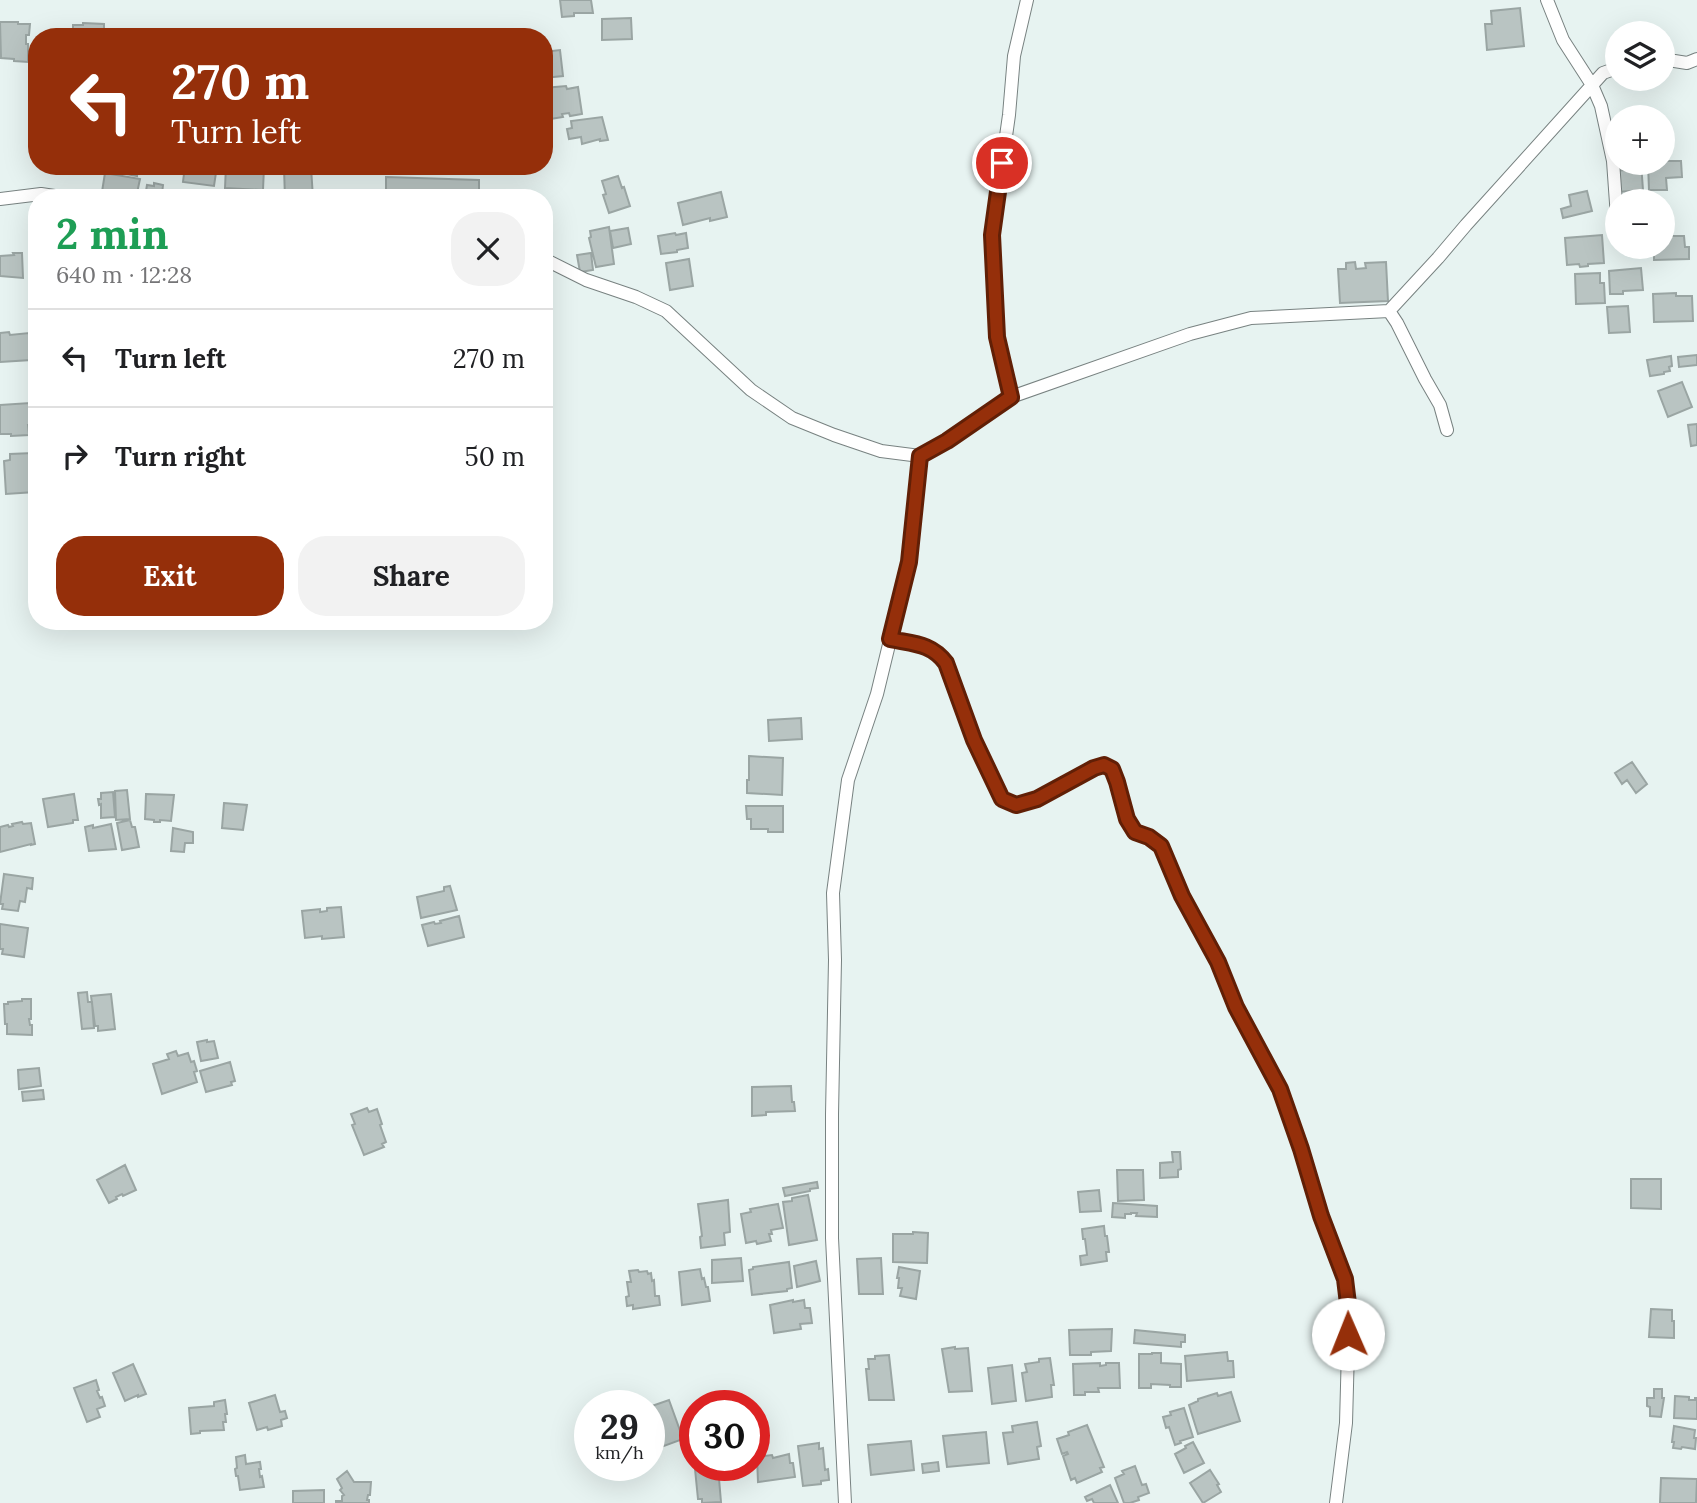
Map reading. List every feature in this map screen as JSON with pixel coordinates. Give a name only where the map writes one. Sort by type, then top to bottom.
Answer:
[{"type":"street","points":[[1011,397],[997,337],[992,235],[1009,115],[1014,56],[1027,0]]},
{"type":"street","points":[[1547,0],[1563,40],[1592,85],[1601,106],[1613,161],[1615,189]]},
{"type":"street","points":[[1675,61],[1687,63],[1697,58]]},
{"type":"street","points":[[553,264],[586,280],[636,297],[666,311],[751,390],[792,418],[881,451],[920,456],[947,441],[1011,397],[1190,334],[1251,318],[1389,311],[1605,72]]},
{"type":"street","points":[[0,199],[28,196]]},
{"type":"street","points":[[1389,311],[1440,405],[1447,430]]},
{"type":"street","points":[[845,1503],[832,1238],[835,960],[833,893],[848,780],[877,694],[909,562],[920,456]]},
{"type":"street","points":[[890,639],[938,652],[946,663],[974,740],[1002,799],[1016,805],[1037,799],[1104,765],[1112,769],[1127,819],[1135,832],[1149,837],[1161,846],[1182,896],[1218,962],[1236,1007],[1280,1089],[1321,1216],[1345,1279],[1349,1312],[1346,1423],[1336,1503]]},
{"type":"building","points":[[560,0],[591,0],[593,13],[574,13],[574,16],[562,17]]},
{"type":"building","points":[[1520,8],[1524,46],[1487,50],[1485,24],[1492,24],[1491,11]]},
{"type":"building","points":[[631,18],[632,39],[602,40],[602,19]]},
{"type":"building","points":[[0,22],[30,24],[26,35],[28,62],[1,58]]},
{"type":"building","points":[[104,24],[104,28],[73,28],[73,25]]},
{"type":"building","points":[[560,50],[563,76],[553,77],[553,51]]},
{"type":"building","points":[[553,87],[578,87],[582,114],[562,114],[563,117],[553,119]]},
{"type":"building","points":[[602,117],[608,140],[600,139],[582,144],[581,137],[569,139],[567,129],[572,128],[571,121]]},
{"type":"building","points":[[1675,161],[1681,161],[1682,177],[1666,178],[1667,189],[1649,189],[1648,175],[1675,175]]},
{"type":"building","points":[[105,175],[140,179],[138,189],[102,189]]},
{"type":"building","points":[[184,175],[216,175],[214,186],[183,182]]},
{"type":"building","points":[[226,175],[264,175],[263,189],[225,188]]},
{"type":"building","points":[[284,175],[312,175],[312,189],[285,189]]},
{"type":"building","points":[[1616,175],[1642,175],[1643,189],[1618,189]]},
{"type":"building","points":[[618,176],[630,206],[609,213],[602,181]]},
{"type":"building","points":[[386,177],[479,180],[479,189],[386,189]]},
{"type":"building","points":[[154,183],[163,185],[163,189],[146,189],[147,185],[154,186]]},
{"type":"building","points":[[1587,191],[1592,211],[1563,218],[1561,209],[1571,206],[1569,195]]},
{"type":"building","points":[[721,192],[727,217],[683,225],[678,203]]},
{"type":"building","points":[[609,227],[614,264],[596,267],[589,238],[590,231]]},
{"type":"building","points":[[628,228],[631,244],[613,248],[610,231]]},
{"type":"building","points":[[686,233],[688,248],[661,254],[658,236]]},
{"type":"building","points":[[1602,235],[1604,263],[1580,267],[1579,264],[1567,265],[1565,238]]},
{"type":"building","points":[[1675,236],[1684,236],[1685,247],[1689,247],[1689,259],[1654,260],[1675,259]]},
{"type":"building","points":[[13,253],[22,253],[23,278],[0,276],[0,256],[14,255]]},
{"type":"building","points":[[591,253],[593,270],[580,272],[577,255]]},
{"type":"building","points":[[689,259],[693,286],[670,290],[666,263]]},
{"type":"building","points":[[1355,262],[1356,269],[1366,268],[1365,263],[1386,262],[1388,301],[1340,303],[1338,269],[1346,269],[1346,263]]},
{"type":"building","points":[[1641,268],[1643,290],[1610,294],[1609,271]]},
{"type":"building","points":[[1600,273],[1600,283],[1604,283],[1605,303],[1576,304],[1575,274]]},
{"type":"building","points":[[1676,293],[1676,296],[1692,296],[1693,321],[1654,322],[1653,294]]},
{"type":"building","points":[[1628,306],[1630,332],[1609,333],[1607,307]]},
{"type":"building","points":[[0,333],[28,333],[28,360],[0,362]]},
{"type":"building","points":[[1697,355],[1697,365],[1679,367],[1678,357]]},
{"type":"building","points":[[1671,356],[1670,371],[1650,376],[1647,360]]},
{"type":"building","points":[[1682,382],[1692,407],[1668,417],[1658,391]]},
{"type":"building","points":[[28,403],[28,435],[0,434],[0,405]]},
{"type":"building","points":[[1697,424],[1697,445],[1691,446],[1688,425]]},
{"type":"building","points":[[28,453],[28,492],[6,494],[4,461],[10,460],[10,454]]},
{"type":"building","points":[[801,718],[802,739],[769,741],[768,720]]},
{"type":"building","points":[[749,756],[783,758],[782,795],[747,793]]},
{"type":"building","points":[[1632,762],[1647,784],[1636,793],[1627,780],[1622,784],[1615,773]]},
{"type":"building","points":[[127,790],[130,819],[116,820],[115,791]]},
{"type":"building","points":[[113,792],[115,817],[101,818],[101,804],[99,805],[98,799],[101,799],[101,793]]},
{"type":"building","points":[[74,794],[78,820],[48,827],[43,799]]},
{"type":"building","points":[[146,794],[174,795],[171,821],[154,822],[145,819]]},
{"type":"building","points":[[224,803],[247,805],[243,830],[222,828]]},
{"type":"building","points":[[746,806],[783,806],[783,832],[751,829],[751,819],[747,819]]},
{"type":"building","points":[[130,820],[132,827],[135,827],[139,847],[122,850],[117,823]]},
{"type":"building","points":[[22,822],[31,823],[35,844],[0,852],[0,827]]},
{"type":"building","points":[[111,824],[116,849],[89,851],[85,827]]},
{"type":"building","points":[[173,828],[193,832],[193,843],[185,843],[184,852],[171,851]]},
{"type":"building","points":[[4,874],[33,878],[32,889],[27,888],[25,902],[20,901],[18,911],[2,909],[3,904],[0,904]]},
{"type":"building","points":[[450,886],[457,910],[421,918],[417,897],[444,891],[444,887]]},
{"type":"building","points":[[341,907],[344,937],[305,938],[302,911],[320,909],[320,912],[327,911],[327,908]]},
{"type":"building","points":[[459,916],[464,937],[428,946],[422,925],[441,923],[440,921]]},
{"type":"building","points":[[0,924],[28,928],[24,957],[2,954]]},
{"type":"building","points":[[87,992],[88,1002],[92,1002],[94,1028],[82,1029],[78,993]]},
{"type":"building","points":[[111,994],[115,1029],[98,1031],[91,996]]},
{"type":"building","points":[[31,999],[29,1019],[32,1035],[7,1034],[4,1004]]},
{"type":"building","points":[[214,1041],[218,1058],[201,1061],[197,1042]]},
{"type":"building","points":[[176,1051],[178,1056],[188,1053],[191,1062],[194,1061],[197,1082],[162,1094],[153,1064],[169,1059],[167,1054]]},
{"type":"building","points":[[230,1062],[235,1081],[231,1082],[232,1085],[206,1092],[200,1071]]},
{"type":"building","points":[[39,1068],[41,1086],[19,1089],[18,1070]]},
{"type":"building","points":[[791,1086],[795,1111],[766,1112],[766,1115],[752,1116],[752,1087]]},
{"type":"building","points":[[43,1090],[44,1099],[23,1101],[22,1092]]},
{"type":"building","points":[[367,1108],[369,1112],[377,1109],[386,1142],[382,1144],[384,1147],[364,1155],[352,1125],[355,1124],[351,1114]]},
{"type":"building","points":[[1172,1152],[1180,1152],[1181,1169],[1178,1170],[1178,1177],[1160,1178],[1160,1163],[1173,1162]]},
{"type":"building","points":[[125,1165],[136,1190],[123,1196],[122,1194],[109,1203],[97,1180]]},
{"type":"building","points":[[1117,1170],[1143,1170],[1144,1200],[1118,1201]]},
{"type":"building","points":[[1631,1179],[1661,1179],[1661,1209],[1631,1208]]},
{"type":"building","points":[[817,1182],[818,1188],[785,1196],[783,1188]]},
{"type":"building","points":[[1099,1190],[1101,1211],[1080,1212],[1078,1192]]},
{"type":"building","points":[[808,1195],[817,1240],[789,1245],[783,1202]]},
{"type":"building","points":[[728,1200],[730,1232],[724,1233],[725,1245],[701,1248],[698,1204]]},
{"type":"building","points":[[1113,1203],[1157,1206],[1157,1217],[1136,1216],[1137,1213],[1131,1213],[1125,1214],[1125,1218],[1112,1217]]},
{"type":"building","points":[[778,1204],[783,1228],[771,1230],[771,1241],[746,1243],[741,1214],[751,1212],[750,1209]]},
{"type":"building","points":[[1104,1226],[1109,1252],[1106,1252],[1107,1261],[1081,1265],[1080,1256],[1087,1255],[1082,1229]]},
{"type":"building","points":[[928,1233],[927,1263],[893,1262],[893,1234]]},
{"type":"building","points":[[741,1258],[743,1281],[712,1283],[712,1260]]},
{"type":"building","points":[[881,1258],[883,1294],[859,1294],[857,1259]]},
{"type":"building","points":[[816,1261],[820,1281],[797,1287],[794,1266]]},
{"type":"building","points":[[789,1262],[792,1288],[752,1295],[749,1270],[753,1267]]},
{"type":"building","points":[[899,1267],[920,1271],[916,1299],[900,1296],[902,1288],[898,1288],[897,1278]]},
{"type":"building","points":[[700,1269],[702,1279],[704,1278],[708,1287],[710,1301],[682,1305],[679,1272]]},
{"type":"building","points":[[629,1271],[651,1273],[655,1296],[659,1296],[660,1305],[633,1309],[633,1305],[627,1306],[627,1282],[631,1282]]},
{"type":"building","points":[[804,1300],[805,1308],[810,1308],[812,1323],[800,1324],[801,1329],[774,1333],[770,1305]]},
{"type":"building","points":[[1651,1309],[1672,1310],[1674,1338],[1649,1337]]},
{"type":"building","points":[[1112,1329],[1111,1351],[1070,1355],[1069,1330]]},
{"type":"building","points":[[1135,1330],[1185,1335],[1185,1342],[1181,1342],[1181,1347],[1134,1343]]},
{"type":"building","points":[[968,1348],[972,1391],[949,1392],[942,1349]]},
{"type":"building","points":[[1227,1352],[1228,1361],[1233,1361],[1234,1377],[1187,1381],[1185,1356]]},
{"type":"building","points":[[1161,1353],[1161,1363],[1181,1364],[1181,1387],[1151,1384],[1151,1388],[1139,1388],[1139,1354]]},
{"type":"building","points":[[889,1355],[894,1400],[869,1400],[866,1369],[869,1369],[868,1359]]},
{"type":"building","points":[[1050,1358],[1054,1385],[1051,1385],[1052,1397],[1026,1401],[1022,1373],[1027,1372],[1025,1364]]},
{"type":"building","points":[[1100,1363],[1100,1366],[1119,1363],[1120,1388],[1098,1388],[1099,1392],[1074,1395],[1073,1364]]},
{"type":"building","points":[[133,1364],[146,1394],[125,1401],[113,1373]]},
{"type":"building","points":[[1012,1365],[1016,1401],[992,1404],[988,1368]]},
{"type":"building","points":[[96,1380],[97,1391],[105,1406],[97,1409],[100,1417],[87,1422],[74,1388]]},
{"type":"building","points":[[1654,1389],[1662,1389],[1664,1398],[1661,1417],[1650,1416],[1650,1407],[1647,1406],[1647,1398],[1654,1398]]},
{"type":"building","points":[[1231,1392],[1240,1421],[1198,1434],[1189,1405],[1217,1393],[1218,1396]]},
{"type":"building","points":[[275,1395],[280,1412],[285,1411],[287,1418],[281,1420],[282,1426],[257,1430],[249,1403]]},
{"type":"building","points":[[1675,1396],[1689,1397],[1689,1400],[1697,1398],[1697,1419],[1674,1418]]},
{"type":"building","points":[[225,1400],[227,1414],[226,1422],[223,1422],[224,1430],[191,1434],[189,1408],[214,1406],[214,1402]]},
{"type":"building","points":[[669,1400],[679,1428],[679,1440],[665,1446],[665,1401]]},
{"type":"building","points":[[1184,1408],[1193,1437],[1175,1445],[1163,1417]]},
{"type":"building","points":[[1037,1422],[1041,1446],[1037,1447],[1039,1459],[1008,1464],[1003,1433],[1013,1432],[1012,1426]]},
{"type":"building","points":[[1087,1425],[1104,1467],[1100,1468],[1102,1472],[1077,1483],[1075,1478],[1071,1480],[1063,1456],[1068,1454],[1062,1454],[1057,1439]]},
{"type":"building","points":[[1674,1426],[1695,1430],[1695,1449],[1673,1448]]},
{"type":"building","points":[[986,1432],[989,1463],[947,1467],[943,1436]]},
{"type":"building","points":[[911,1441],[914,1470],[871,1475],[868,1445]]},
{"type":"building","points":[[1193,1442],[1204,1463],[1184,1473],[1175,1454]]},
{"type":"building","points":[[819,1443],[819,1449],[823,1448],[829,1480],[803,1486],[798,1446]]},
{"type":"building","points":[[789,1454],[795,1477],[770,1480],[770,1455],[773,1458]]},
{"type":"building","points":[[245,1455],[246,1464],[260,1462],[260,1477],[262,1476],[264,1487],[240,1490],[235,1469],[236,1457]]},
{"type":"building","points":[[938,1462],[939,1471],[923,1473],[922,1464]]},
{"type":"building","points":[[1135,1466],[1142,1485],[1146,1484],[1149,1493],[1138,1497],[1139,1500],[1124,1503],[1115,1478],[1124,1474],[1122,1471]]},
{"type":"building","points":[[1210,1470],[1221,1492],[1203,1503],[1190,1483]]},
{"type":"building","points":[[347,1471],[354,1482],[371,1482],[367,1500],[369,1503],[336,1503],[342,1501],[344,1495],[337,1479]]},
{"type":"building","points":[[1661,1478],[1697,1479],[1696,1503],[1660,1503]]},
{"type":"building","points":[[696,1481],[719,1481],[721,1502],[702,1503],[702,1499],[698,1499]]},
{"type":"building","points":[[1110,1485],[1118,1503],[1094,1503],[1092,1499],[1087,1501],[1085,1497]]},
{"type":"building","points":[[324,1490],[324,1503],[293,1503],[293,1491]]},
{"type":"route","points":[[1002,163],[992,235],[997,337],[1011,397],[947,441],[920,456],[909,562],[890,639],[938,652],[946,663],[974,740],[1002,799],[1016,805],[1037,799],[1094,768],[1104,765],[1112,769],[1127,819],[1135,832],[1149,837],[1161,846],[1182,896],[1218,962],[1236,1007],[1280,1089],[1321,1216],[1345,1279],[1349,1312],[1348,1334]]}]
